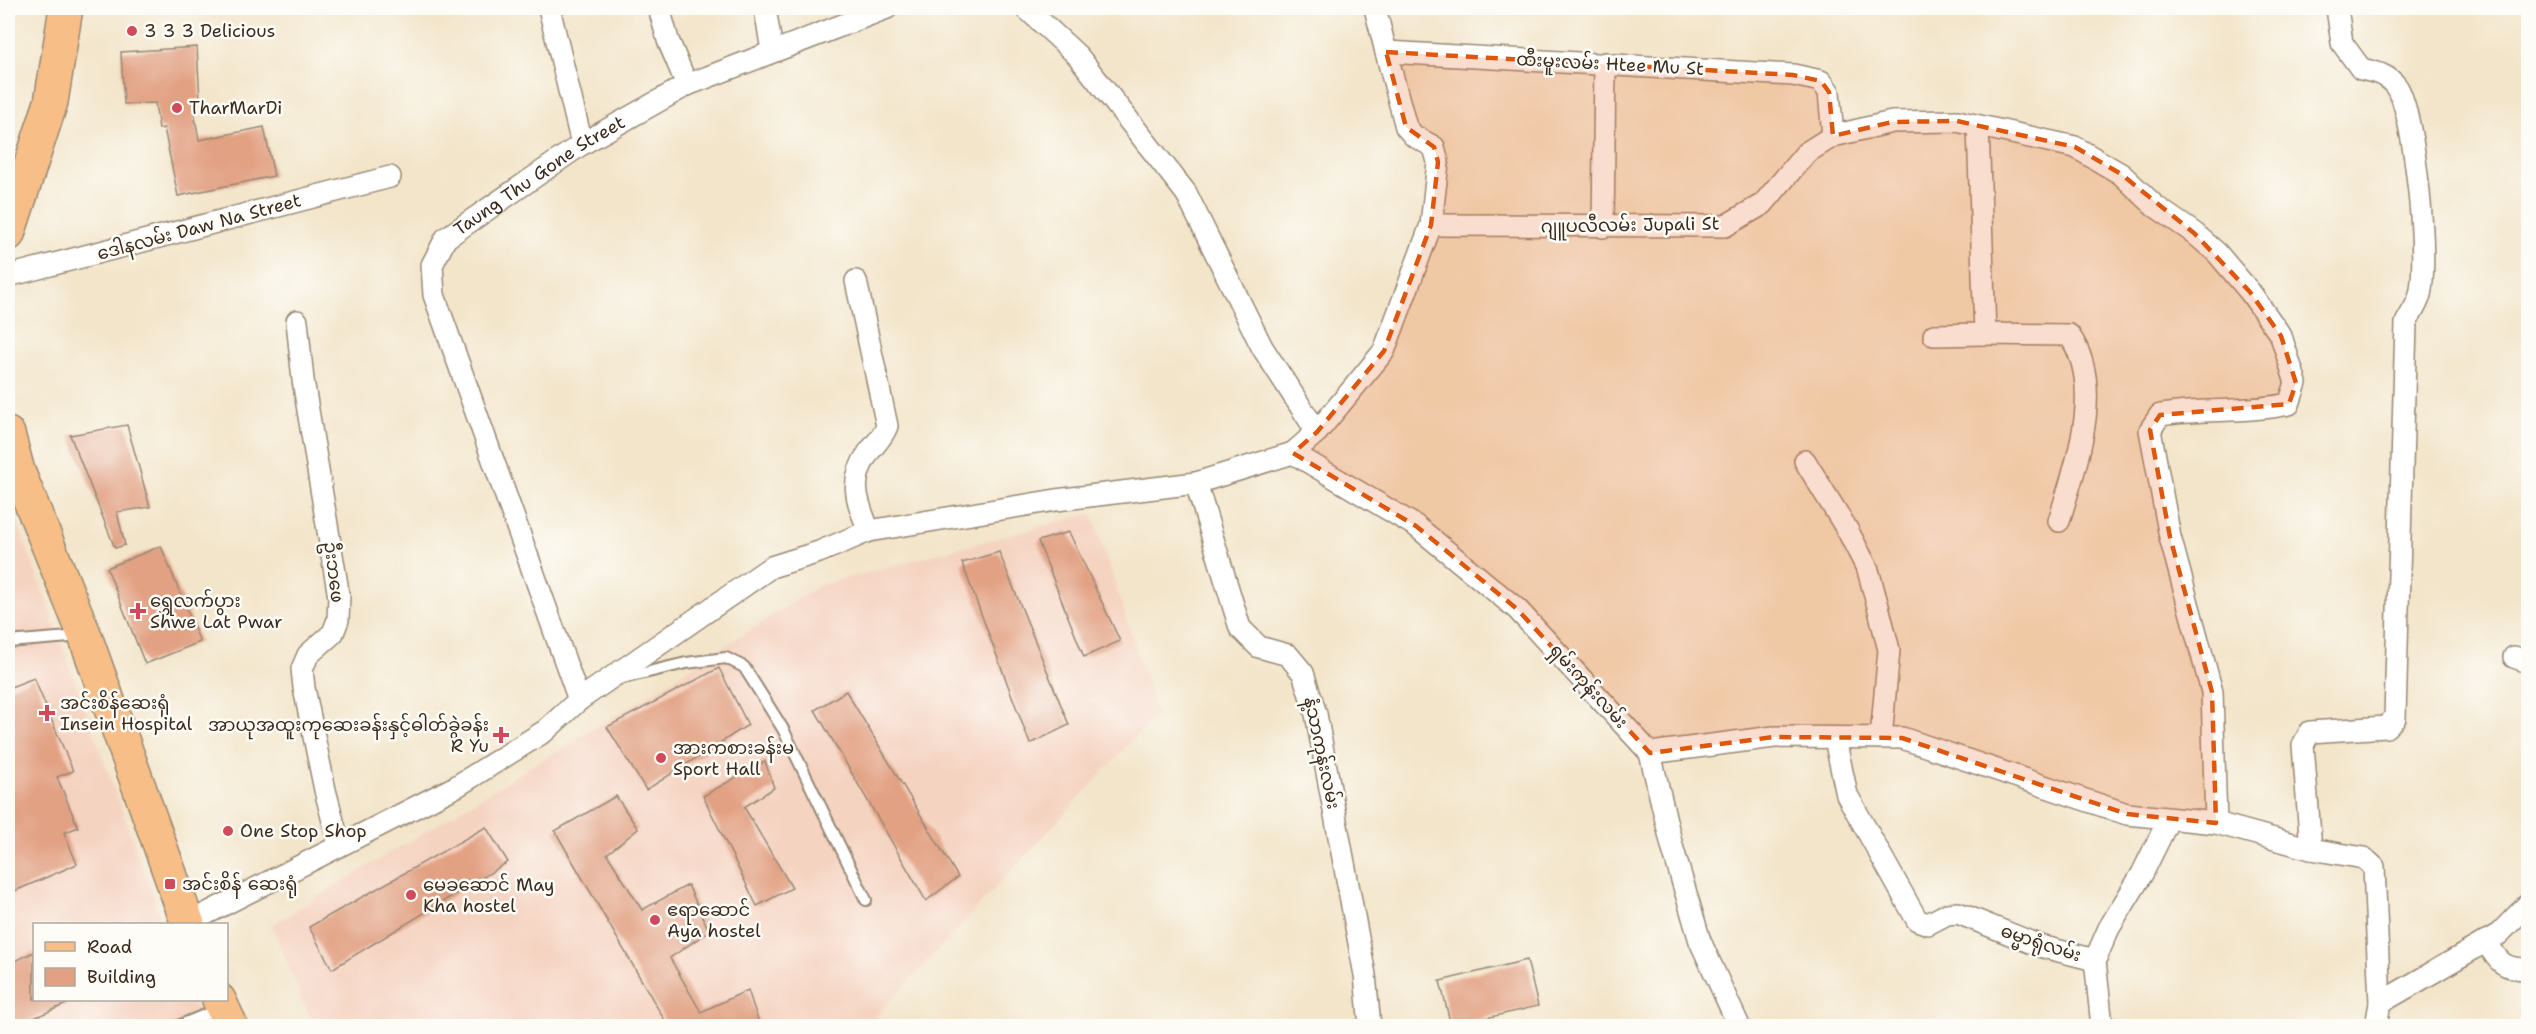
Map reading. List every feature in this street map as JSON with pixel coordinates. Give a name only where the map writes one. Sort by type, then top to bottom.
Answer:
[{"type":"main road","points":[[8,234],[51,102],[66,8]]},
{"type":"main road","points":[[8,434],[18,471],[85,636],[188,923]]},
{"type":"street","points":[[549,8],[582,144]]},
{"type":"street","points":[[659,8],[668,40],[687,85]]},
{"type":"street","points":[[765,8],[772,51]]},
{"type":"street","name":"Taung Thu Gone Street","points":[[579,700],[434,295],[432,265],[446,238],[582,144],[687,85],[887,8]]},
{"type":"street","points":[[1026,8],[1078,56],[1186,193],[1262,347],[1317,432]]},
{"type":"street","points":[[190,923],[339,844],[457,786],[545,731],[579,700],[771,567],[819,552],[869,531],[1056,500],[1196,483],[1293,453],[1317,432],[1384,351],[1431,225],[1438,162],[1434,147],[1414,136],[1406,128],[1375,8]]},
{"type":"street","points":[[2311,849],[2303,745],[2305,738],[2310,732],[2386,727],[2395,718],[2406,322],[2419,298],[2424,263],[2409,122],[2396,87],[2382,74],[2361,69],[2342,43],[2337,8]]},
{"type":"street","name":"ထီးမူးလမ်း Htee Mu St","points":[[1386,52],[1793,75],[1821,81],[1829,92],[1833,136]]},
{"type":"street","points":[[1603,227],[1605,63]]},
{"type":"street","name":"ဂျူပလီလမ်း Jupali St","points":[[1431,225],[1725,226],[1763,204],[1806,153],[1833,136],[1892,122],[1957,121],[2075,147],[2121,174],[2155,206],[2194,233],[2217,254],[2250,292],[2281,336],[2296,383],[2289,404],[2266,409],[2181,412],[2160,415],[2150,430],[2170,537],[2212,692],[2216,823]]},
{"type":"street","points":[[1978,126],[1985,334]]},
{"type":"street","name":"ဒေါနလမ်း Daw Na Street","points":[[8,276],[390,177]]},
{"type":"street","points":[[856,281],[888,426],[884,436],[860,465],[855,494],[869,531]]},
{"type":"street","name":"ဦးဘဖေ","points":[[297,321],[303,380],[339,597],[338,620],[333,633],[308,655],[302,669],[320,767],[339,844]]},
{"type":"street","points":[[1934,335],[2069,335],[2078,348],[2087,392],[2082,444],[2059,521]]},
{"type":"street","name":"ရှမ်းကုန်းလမ်း","points":[[1293,453],[1416,526],[1517,609],[1650,753],[1672,846],[1700,941],[1739,1026]]},
{"type":"street","points":[[1805,461],[1848,531],[1868,570],[1879,610],[1889,650],[1881,738]]},
{"type":"street","name":"နံ့သာကုန်းလမ်း","points":[[1196,483],[1240,628],[1259,647],[1288,655],[1303,673],[1316,714],[1365,975],[1370,1026]]},
{"type":"street","points":[[1650,753],[1774,737],[1902,738],[2127,814],[2216,823],[2311,849],[2364,858],[2374,867],[2380,1003],[2376,1026]]},
{"type":"street","name":"ဓမ္မာရုံလမ်း","points":[[1835,739],[1847,795],[1917,921],[1928,924],[1947,914],[1958,913],[2040,946],[2095,960],[2102,1026]]},
{"type":"street","points":[[2095,960],[2109,928],[2142,874],[2169,819]]},
{"type":"street","points":[[2380,1003],[2499,934],[2529,904]]},
{"type":"street","points":[[2486,941],[2499,962],[2512,969],[2529,969]]},
{"type":"lane","points":[[8,642],[85,636]]},
{"type":"lane","points":[[604,682],[686,663],[726,658],[744,667],[783,729],[866,900]]},
{"type":"lane","points":[[178,1026],[224,1011]]},
{"type":"highlighted area","points":[[1386,52],[1793,75],[1821,81],[1829,92],[1833,136],[1892,122],[1957,121],[2075,147],[2121,174],[2194,233],[2250,292],[2281,336],[2296,383],[2289,404],[2160,415],[2150,430],[2170,537],[2212,692],[2216,823],[2127,814],[1902,738],[1774,737],[1650,753],[1517,609],[1416,526],[1293,453],[1317,432],[1384,351],[1431,225],[1438,162],[1434,147],[1406,127]]},
{"type":"shaded area","name":"အင်းစိန်ဆေးရုံ Insein Hospital","points":[[12,507],[163,923],[33,923],[33,1001],[193,1001],[203,1026],[8,1026],[8,508]]},
{"type":"shaded area","points":[[1092,513],[1157,714],[867,1026],[313,1026],[272,925],[644,698],[820,585]]},
{"type":"building","points":[[197,47],[200,100],[192,101],[199,140],[264,127],[274,176],[178,196],[164,128],[159,129],[155,103],[124,104],[121,52]]},
{"type":"building","points":[[127,425],[150,507],[117,512],[125,545],[115,548],[70,435]]},
{"type":"building","points":[[1069,532],[1120,641],[1084,657],[1038,541]]},
{"type":"building","points":[[161,546],[200,642],[145,664],[107,568]]},
{"type":"building","points":[[999,552],[1069,725],[1030,744],[962,563]]},
{"type":"building","name":"အားကစားခန်းမ Sport Hall","points":[[719,668],[748,725],[646,790],[607,727]]},
{"type":"building","points":[[34,678],[73,771],[57,777],[78,827],[64,833],[77,864],[8,894],[8,688]]},
{"type":"building","points":[[846,691],[958,877],[926,901],[815,710]]},
{"type":"building","points":[[765,761],[774,788],[744,807],[792,888],[757,906],[703,796]]},
{"type":"building","name":"ဧရာဆောင် Aya hostel","points":[[616,796],[638,829],[607,854],[642,910],[688,885],[709,931],[670,958],[701,1012],[748,990],[760,1026],[668,1026],[555,831]]},
{"type":"building","name":"မေခဆောင် May Kha hostel","points":[[486,827],[508,862],[332,969],[309,927]]},
{"type":"building","points":[[33,952],[33,1001],[73,1001],[15,1026],[8,1026],[8,964]]},
{"type":"building","points":[[1527,960],[1538,1006],[1451,1026],[1440,981]]},
{"type":"place","name":"3 3 3 Delicious","points":[[132,31]]},
{"type":"place","name":"TharMarDi","points":[[177,108]]},
{"type":"place","name":"ရွှေလက်ပွား Shwe Lat Pwar","points":[[138,611]]},
{"type":"place","name":"အင်းစိန်ဆေးရုံ Insein Hospital","points":[[47,713]]},
{"type":"place","name":"အာယုအထူးကုဆေးခန်းနှင့်ဓါတ်ခွဲခန်း R Yu","points":[[501,735]]},
{"type":"place","name":"အားကစားခန်းမ Sport Hall","points":[[661,758]]},
{"type":"place","name":"One Stop Shop","points":[[228,831]]},
{"type":"place","name":"အင်းစိန် ဆေးရုံ","points":[[170,884]]},
{"type":"place","name":"မေခဆောင် May Kha hostel","points":[[411,895]]},
{"type":"place","name":"ဧရာဆောင် Aya hostel","points":[[655,920]]}]
